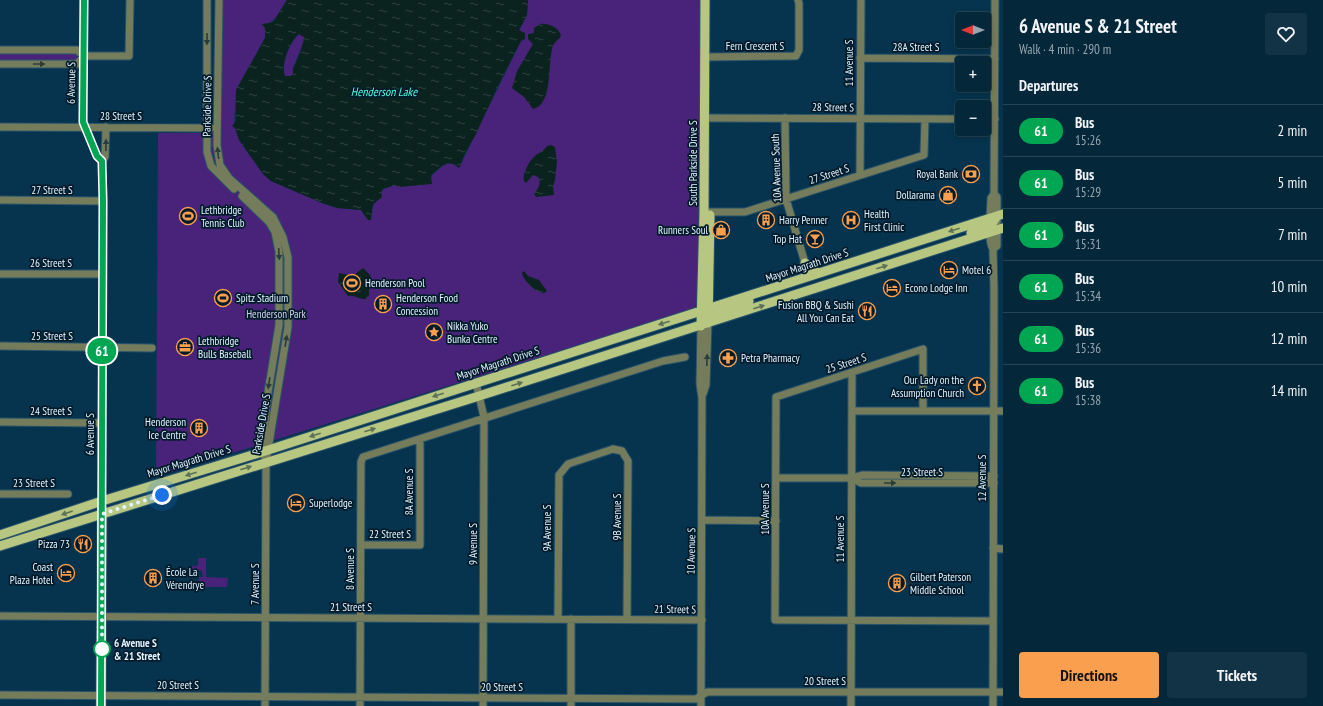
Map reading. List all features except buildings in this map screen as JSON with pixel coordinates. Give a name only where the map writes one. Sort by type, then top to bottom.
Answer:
[{"type":"main road","name":"South Parkside Drive S","points":[[705,0],[708,57],[705,318]]},
{"type":"main road","name":"South Parkside Drive S","points":[[708,57],[711,0]]},
{"type":"main road","name":"Mayor Magrath Drive S","points":[[0,535],[102,501],[476,383],[907,259],[997,223]]},
{"type":"main road","name":"Mayor Magrath Drive S","points":[[0,546],[614,353],[705,318],[780,286],[819,273],[997,223]]},
{"type":"main road","points":[[805,263],[810,269],[819,273]]},
{"type":"main road","points":[[802,279],[806,270],[805,263]]},
{"type":"main road","name":"6 Avenue S","points":[[101,706],[102,501]]},
{"type":"street","name":"6 Avenue S","points":[[84,0],[83,122],[97,156],[102,161],[102,501]]},
{"type":"street","points":[[0,50],[77,50],[84,56],[129,56],[130,0]]},
{"type":"street","name":"Parkside Drive S","points":[[208,0],[207,152],[211,166],[225,181],[266,218],[275,232],[279,247],[278,325],[268,392],[266,462]]},
{"type":"street","name":"Parkside Drive S","points":[[219,0],[218,154],[224,172],[273,217],[281,230],[288,252],[288,327],[266,450]]},
{"type":"street","name":"Fern Crescent S","points":[[708,57],[796,56],[799,50],[798,0]]},
{"type":"street","name":"11 Avenue S","points":[[860,175],[861,0]]},
{"type":"street","name":"12 Avenue S","points":[[993,706],[993,249],[996,246],[997,223],[991,198],[994,194],[995,58],[999,18],[995,0]]},
{"type":"street","points":[[0,64],[77,64],[84,56]]},
{"type":"street","name":"28A Street S","points":[[860,58],[995,58]]},
{"type":"street","name":"28 Street S","points":[[708,118],[860,118],[955,120]]},
{"type":"street","name":"10A Avenue South","points":[[786,118],[786,199],[805,263]]},
{"type":"street","name":"27 Street S","points":[[707,212],[745,212],[924,155],[925,120]]},
{"type":"street","name":"28 Street S","points":[[0,127],[217,128]]},
{"type":"street","name":"6 Avenue S","points":[[102,161],[106,157],[106,127]]},
{"type":"street","name":"27 Street S","points":[[0,200],[103,201]]},
{"type":"street","name":"26 Street S","points":[[0,274],[103,274]]},
{"type":"street","name":"10 Avenue S","points":[[701,706],[702,396],[700,384],[705,318]]},
{"type":"street","name":"25 Street S","points":[[0,346],[152,348]]},
{"type":"street","name":"25 Street S","points":[[776,398],[923,349],[922,411]]},
{"type":"street","points":[[420,439],[484,417],[662,361],[684,357]]},
{"type":"street","name":"11 Avenue S","points":[[851,706],[852,373]]},
{"type":"street","name":"9 Avenue S","points":[[476,383],[484,417],[483,706]]},
{"type":"street","name":"10A Avenue S","points":[[776,398],[775,620],[851,621]]},
{"type":"street","points":[[852,411],[1003,411]]},
{"type":"street","name":"24 Street S","points":[[0,422],[102,423]]},
{"type":"street","name":"8 Avenue S","points":[[360,706],[361,462],[363,457],[420,439]]},
{"type":"street","name":"8A Avenue S","points":[[420,439],[420,545]]},
{"type":"street","name":"9B Avenue S","points":[[589,457],[616,449],[623,452],[628,460],[627,619]]},
{"type":"street","name":"9A Avenue S","points":[[558,618],[558,478],[562,469],[568,464],[589,457]]},
{"type":"street","name":"7 Avenue S","points":[[265,706],[266,462]]},
{"type":"street","name":"23 Street S","points":[[776,478],[852,478],[862,475],[994,480]]},
{"type":"street","name":"23 Street S","points":[[0,494],[68,494]]},
{"type":"street","points":[[702,520],[776,521]]},
{"type":"street","name":"22 Street S","points":[[361,545],[420,545]]},
{"type":"street","points":[[993,548],[1003,549]]},
{"type":"street","name":"21 Street S","points":[[0,616],[702,620]]},
{"type":"street","points":[[571,619],[571,702]]},
{"type":"street","points":[[851,621],[993,621]]},
{"type":"street","name":"20 Street S","points":[[0,695],[483,698],[571,702],[696,698],[707,692],[1003,692]]},
{"type":"green space","name":"Henderson Park","points":[[219,0],[287,0],[277,16],[271,22],[262,24],[265,28],[265,38],[236,90],[234,124],[239,140],[263,174],[271,181],[337,208],[361,210],[366,218],[372,216],[373,207],[382,197],[381,193],[383,189],[395,185],[431,178],[447,164],[453,164],[459,168],[521,41],[522,33],[519,31],[527,15],[528,0],[700,0],[698,304],[694,309],[156,477],[158,133],[200,133],[217,127]]},
{"type":"green space","points":[[299,34],[304,37],[304,41],[293,68],[293,74],[291,76],[285,76],[284,66],[287,54],[292,42]]},
{"type":"green space","points":[[0,52],[75,53],[78,57],[75,61],[0,61]]},
{"type":"green space","points":[[198,558],[206,558],[206,577],[228,578],[227,587],[205,587],[205,583],[199,583],[199,577],[203,577],[202,571],[198,570],[195,572],[191,568],[193,565],[195,567],[198,565]]},
{"type":"water","name":"Henderson Lake","points":[[287,0],[528,0],[527,15],[519,30],[525,33],[525,39],[521,41],[459,168],[451,163],[444,165],[431,175],[432,184],[399,187],[395,185],[383,189],[381,193],[382,197],[373,204],[371,220],[368,220],[361,210],[337,208],[271,181],[263,174],[239,140],[235,128],[232,126],[236,121],[236,90],[265,38],[265,28],[262,24],[274,21]],"holes":[[[299,34],[304,37],[300,54],[293,68],[293,74],[291,76],[285,76],[284,66],[289,47]]]},
{"type":"water","points":[[540,24],[547,24],[556,28],[561,36],[553,46],[551,53],[549,82],[544,100],[540,106],[533,109],[524,97],[512,88],[517,71],[533,44],[528,39],[528,34],[534,33],[534,28]]},
{"type":"water","points":[[551,145],[555,147],[557,162],[553,186],[554,195],[536,197],[534,194],[540,181],[538,177],[533,175],[526,183],[524,181],[525,172],[529,163],[535,156],[547,146]]},
{"type":"water","name":"Henderson Pool","points":[[363,268],[371,276],[364,284],[369,288],[369,295],[366,299],[348,296],[338,282],[339,273],[353,276]]},
{"type":"water","points":[[524,271],[528,276],[539,280],[547,291],[544,293],[531,286],[523,276],[522,273]]},
{"type":"bus line","name":"61","points":[[84,0],[83,122],[97,156],[102,161],[103,201],[101,706]]},
{"type":"place","name":"Royal Bank","points":[[971,174]]},
{"type":"place","name":"Dollarama","points":[[948,195]]},
{"type":"place","name":"Lethbridge Tennis Club","points":[[188,216]]},
{"type":"place","name":"Harry Penner","points":[[766,220]]},
{"type":"place","name":"Health First Clinic","points":[[851,220]]},
{"type":"place","name":"Runners Soul","points":[[721,230]]},
{"type":"place","name":"Top Hat","points":[[815,239]]},
{"type":"place","name":"Motel 6","points":[[949,270]]},
{"type":"place","name":"Henderson Pool","points":[[352,283]]},
{"type":"place","name":"Econo Lodge Inn","points":[[892,288]]},
{"type":"place","name":"Spitz Stadium","points":[[223,298]]},
{"type":"place","name":"Henderson Food Concession","points":[[383,304]]},
{"type":"place","name":"Fusion BBQ & Sushi All You Can Eat","points":[[867,311]]},
{"type":"place","name":"Nikka Yuko Bunka Centre","points":[[434,332]]},
{"type":"place","name":"Lethbridge Bulls Baseball","points":[[185,347]]},
{"type":"place","name":"Petra Pharmacy","points":[[728,358]]},
{"type":"place","name":"Our Lady on the Assumption Church","points":[[977,386]]},
{"type":"place","name":"Henderson Ice Centre","points":[[199,428]]},
{"type":"place","name":"Superlodge","points":[[296,503]]},
{"type":"place","name":"Pizza 73","points":[[83,544]]},
{"type":"place","name":"Coast Plaza Hotel","points":[[66,573]]},
{"type":"place","name":"École La Vérendrye","points":[[153,578]]},
{"type":"place","name":"Gilbert Paterson Middle School","points":[[897,583]]},
{"type":"place","name":"6 Avenue S & 21 Street","points":[[102,649]]},
{"type":"route","points":[[102,649],[102,514],[162,495]]}]
